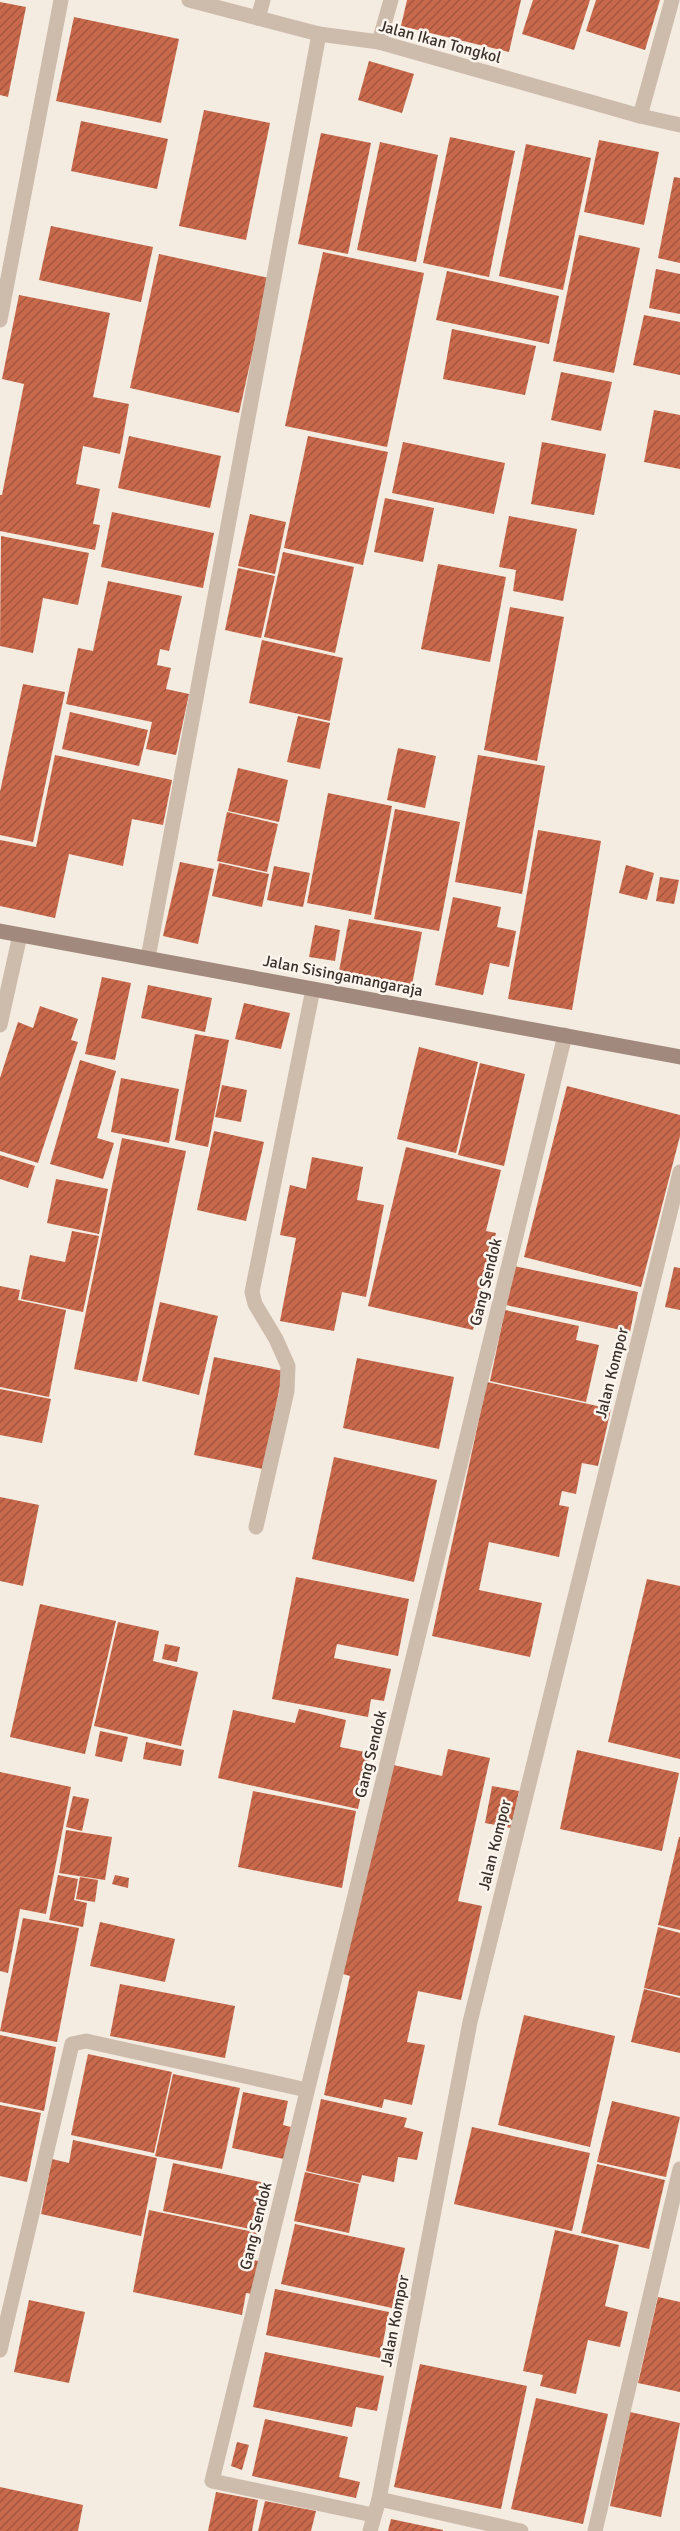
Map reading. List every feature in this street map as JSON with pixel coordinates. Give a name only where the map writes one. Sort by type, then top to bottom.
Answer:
[{"type":"street","points":[[0,320],[61,0]]},
{"type":"street","name":"Jalan Ikan Tongkol","points":[[189,0],[320,34],[379,42],[640,116],[680,125]]},
{"type":"street","points":[[258,18],[263,0]]},
{"type":"street","points":[[379,42],[391,0]]},
{"type":"street","points":[[640,116],[672,0]]},
{"type":"street","points":[[148,958],[320,34]]},
{"type":"street","name":"Jalan Sisingamangaraja","points":[[0,931],[680,1057]]},
{"type":"street","points":[[0,1025],[20,934]]},
{"type":"street","points":[[256,1527],[287,1390],[288,1366],[276,1339],[255,1304],[252,1292],[313,989]]},
{"type":"street","name":"Gang Sendok","points":[[374,2515],[212,2481],[565,1035]]},
{"type":"street","name":"Jalan Kompor","points":[[370,2531],[379,2499],[470,2022],[680,1172]]},
{"type":"street","points":[[0,2350],[72,2044],[86,2041],[307,2090]]},
{"type":"street","points":[[595,2531],[680,2169]]},
{"type":"street","points":[[379,2499],[521,2531]]},
{"type":"building","points":[[407,0],[521,0],[509,52],[401,26]]},
{"type":"building","points":[[533,0],[590,0],[574,50],[522,34]]},
{"type":"building","points":[[596,0],[660,0],[645,50],[586,31]]},
{"type":"building","points":[[0,2],[26,7],[8,97],[0,95]]},
{"type":"building","points":[[74,17],[179,39],[161,123],[56,101]]},
{"type":"building","points":[[369,61],[414,74],[402,113],[358,100]]},
{"type":"building","points":[[204,110],[270,123],[246,240],[179,226]]},
{"type":"building","points":[[81,121],[168,139],[157,189],[71,171]]},
{"type":"building","points":[[321,133],[371,143],[348,254],[298,244]]},
{"type":"building","points":[[450,137],[515,151],[489,277],[423,263]]},
{"type":"building","points":[[599,140],[659,152],[644,225],[584,212]]},
{"type":"building","points":[[380,142],[438,155],[416,262],[357,250]]},
{"type":"building","points":[[526,144],[591,158],[563,290],[499,276]]},
{"type":"building","points":[[674,177],[680,178],[680,263],[658,258]]},
{"type":"building","points":[[51,226],[153,247],[141,302],[39,280]]},
{"type":"building","points":[[579,235],[640,248],[614,373],[553,361]]},
{"type":"building","points":[[323,252],[424,273],[387,447],[285,426]]},
{"type":"building","points":[[159,254],[269,278],[239,413],[130,388]]},
{"type":"building","points":[[656,269],[680,274],[680,314],[649,308]]},
{"type":"building","points":[[447,271],[559,296],[549,344],[436,320]]},
{"type":"building","points":[[19,295],[110,313],[93,397],[129,404],[120,454],[83,446],[76,484],[100,489],[93,524],[100,525],[95,550],[0,531],[0,495],[2,495],[24,384],[2,379]]},
{"type":"building","points":[[644,315],[680,322],[680,375],[633,365]]},
{"type":"building","points":[[452,329],[536,346],[525,395],[443,379]]},
{"type":"building","points":[[561,372],[612,382],[601,431],[551,420]]},
{"type":"building","points":[[654,410],[680,415],[680,469],[644,462]]},
{"type":"building","points":[[129,436],[221,456],[210,508],[118,488]]},
{"type":"building","points":[[308,436],[388,452],[363,565],[284,548]]},
{"type":"building","points":[[403,442],[505,463],[494,514],[392,493]]},
{"type":"building","points":[[542,442],[606,454],[594,515],[531,504]]},
{"type":"building","points":[[385,498],[434,508],[423,562],[374,552]]},
{"type":"building","points":[[112,512],[214,533],[203,588],[101,567]]},
{"type":"building","points":[[250,514],[286,522],[275,574],[238,566]]},
{"type":"building","points":[[509,516],[577,529],[563,601],[513,591],[516,570],[499,567]]},
{"type":"building","points":[[1,536],[89,553],[78,605],[43,598],[33,653],[0,646]]},
{"type":"building","points":[[283,552],[354,567],[335,653],[264,637]]},
{"type":"building","points":[[438,564],[506,577],[490,662],[421,649]]},
{"type":"building","points":[[238,568],[275,576],[261,638],[225,630]]},
{"type":"building","points":[[108,581],[182,596],[169,651],[160,649],[157,665],[171,668],[166,689],[189,694],[176,755],[146,749],[152,722],[66,704],[78,648],[93,651]]},
{"type":"building","points":[[510,607],[564,617],[537,761],[484,750]]},
{"type":"building","points":[[262,640],[343,658],[330,721],[249,703]]},
{"type":"building","points":[[23,684],[65,692],[33,842],[0,835],[0,792]]},
{"type":"building","points":[[70,712],[148,730],[139,766],[62,749]]},
{"type":"building","points":[[298,716],[330,723],[320,769],[287,762]]},
{"type":"building","points":[[398,748],[436,756],[425,808],[387,800]]},
{"type":"building","points":[[55,755],[172,780],[163,825],[132,819],[123,866],[69,854],[55,918],[0,906],[0,840],[36,847]]},
{"type":"building","points":[[478,755],[545,766],[522,894],[455,882]]},
{"type":"building","points":[[238,768],[288,780],[279,822],[228,811]]},
{"type":"building","points":[[328,793],[392,806],[371,915],[307,903]]},
{"type":"building","points":[[395,809],[460,822],[439,931],[374,919]]},
{"type":"building","points":[[227,812],[278,824],[267,872],[217,861]]},
{"type":"building","points":[[538,830],[601,841],[572,1010],[508,999]]},
{"type":"building","points":[[180,862],[214,869],[198,944],[163,936]]},
{"type":"building","points":[[219,863],[269,874],[262,907],[212,896]]},
{"type":"building","points":[[626,865],[654,873],[647,900],[619,893]]},
{"type":"building","points":[[274,866],[310,873],[303,907],[267,900]]},
{"type":"building","points":[[660,877],[679,880],[674,904],[656,901]]},
{"type":"building","points":[[453,897],[501,907],[497,927],[516,931],[509,967],[490,963],[483,995],[435,985]]},
{"type":"building","points":[[349,919],[422,932],[412,985],[339,971]]},
{"type":"building","points":[[315,925],[340,930],[335,961],[309,957]]},
{"type":"building","points":[[102,977],[131,983],[115,1060],[85,1054]]},
{"type":"building","points":[[148,985],[212,998],[205,1032],[141,1018]]},
{"type":"building","points":[[244,1003],[290,1013],[281,1049],[235,1039]]},
{"type":"building","points":[[40,1006],[78,1019],[71,1040],[78,1042],[38,1163],[0,1151],[0,1078],[18,1022],[33,1028]]},
{"type":"building","points":[[195,1034],[229,1040],[208,1147],[175,1140]]},
{"type":"building","points":[[419,1047],[478,1062],[456,1153],[397,1139]]},
{"type":"building","points":[[80,1060],[116,1071],[97,1138],[114,1143],[103,1179],[50,1164]]},
{"type":"building","points":[[480,1063],[525,1074],[504,1166],[458,1155]]},
{"type":"building","points":[[121,1078],[179,1089],[169,1143],[111,1132]]},
{"type":"building","points":[[222,1085],[247,1090],[241,1122],[215,1117]]},
{"type":"building","points":[[567,1086],[680,1115],[680,1136],[641,1287],[524,1257]]},
{"type":"building","points":[[214,1131],[264,1142],[246,1221],[197,1210]]},
{"type":"building","points":[[122,1138],[186,1151],[137,1382],[74,1369]]},
{"type":"building","points":[[406,1147],[501,1170],[486,1231],[496,1233],[473,1330],[368,1306]]},
{"type":"building","points":[[0,1155],[35,1166],[28,1188],[0,1179]]},
{"type":"building","points":[[312,1157],[363,1167],[357,1200],[384,1205],[366,1297],[342,1292],[334,1331],[280,1321],[296,1238],[280,1235],[290,1185],[306,1189]]},
{"type":"building","points":[[56,1179],[108,1189],[99,1234],[47,1223]]},
{"type":"building","points":[[72,1231],[99,1236],[83,1312],[21,1299],[30,1255],[65,1262]]},
{"type":"building","points":[[514,1266],[638,1292],[630,1332],[506,1305]]},
{"type":"building","points":[[674,1267],[680,1268],[680,1310],[665,1307]]},
{"type":"building","points":[[0,1286],[20,1290],[18,1300],[66,1310],[49,1397],[0,1387]]},
{"type":"building","points":[[160,1302],[218,1316],[199,1395],[142,1381]]},
{"type":"building","points":[[505,1310],[579,1326],[576,1340],[599,1345],[586,1402],[490,1381]]},
{"type":"building","points":[[214,1357],[283,1371],[263,1469],[194,1455]]},
{"type":"building","points":[[357,1358],[454,1377],[439,1449],[343,1428]]},
{"type":"building","points":[[487,1382],[611,1409],[598,1466],[582,1463],[576,1494],[562,1491],[559,1505],[569,1507],[559,1557],[489,1542],[479,1590],[542,1603],[530,1657],[432,1636]]},
{"type":"building","points":[[0,1389],[51,1399],[42,1443],[0,1435]]},
{"type":"building","points":[[334,1457],[437,1480],[414,1582],[312,1559]]},
{"type":"building","points":[[0,1497],[39,1505],[23,1586],[0,1581]]},
{"type":"building","points":[[296,1577],[409,1599],[398,1656],[337,1644],[334,1658],[391,1669],[384,1701],[371,1699],[368,1717],[272,1699]]},
{"type":"building","points":[[647,1579],[680,1586],[680,1759],[608,1742]]},
{"type":"building","points":[[40,1604],[116,1621],[85,1754],[10,1737]]},
{"type":"building","points":[[118,1622],[159,1631],[153,1661],[198,1672],[181,1746],[94,1726]]},
{"type":"building","points":[[165,1644],[180,1647],[177,1662],[162,1659]]},
{"type":"building","points":[[299,1709],[346,1720],[340,1747],[370,1753],[358,1809],[218,1778],[233,1710],[295,1723]]},
{"type":"building","points":[[100,1731],[128,1737],[122,1762],[95,1756]]},
{"type":"building","points":[[146,1742],[184,1750],[181,1766],[143,1759]]},
{"type":"building","points":[[448,1749],[490,1758],[458,1901],[482,1906],[461,2000],[418,1991],[407,2042],[425,2045],[412,2105],[384,2099],[382,2108],[324,2095],[350,1976],[343,1974],[389,1764],[442,1776]]},
{"type":"building","points":[[577,1750],[679,1773],[662,1851],[560,1829]]},
{"type":"building","points":[[0,1772],[71,1787],[46,1914],[20,1909],[8,1973],[0,1971]]},
{"type":"building","points":[[492,1786],[519,1791],[511,1828],[485,1823]]},
{"type":"building","points":[[253,1791],[356,1811],[342,1888],[238,1867]]},
{"type":"building","points":[[73,1796],[89,1799],[82,1831],[66,1827]]},
{"type":"building","points":[[66,1830],[112,1837],[105,1880],[59,1873]]},
{"type":"building","points":[[680,1837],[680,1930],[658,1925]]},
{"type":"building","points":[[58,1875],[78,1879],[74,1900],[87,1903],[83,1927],[49,1920]]},
{"type":"building","points":[[115,1875],[129,1878],[128,1888],[112,1884]]},
{"type":"building","points":[[80,1877],[98,1880],[95,1902],[76,1899]]},
{"type":"building","points":[[23,1918],[79,1928],[57,2042],[0,2031]]},
{"type":"building","points":[[100,1922],[175,1939],[165,1982],[90,1966]]},
{"type":"building","points":[[658,1927],[680,1933],[680,1996],[644,1988]]},
{"type":"building","points":[[120,1984],[235,2006],[225,2058],[110,2036]]},
{"type":"building","points":[[644,1989],[680,1998],[680,2053],[631,2042]]},
{"type":"building","points":[[524,2015],[615,2036],[590,2147],[498,2125]]},
{"type":"building","points":[[0,2035],[56,2047],[44,2111],[0,2102]]},
{"type":"building","points":[[88,2054],[172,2072],[154,2153],[71,2135]]},
{"type":"building","points":[[173,2074],[240,2088],[222,2169],[155,2156]]},
{"type":"building","points":[[243,2092],[288,2101],[283,2125],[291,2127],[284,2159],[232,2148]]},
{"type":"building","points":[[321,2099],[407,2118],[404,2127],[423,2132],[417,2160],[398,2157],[394,2182],[362,2175],[360,2183],[306,2171]]},
{"type":"building","points":[[612,2101],[680,2117],[666,2177],[597,2162]]},
{"type":"building","points":[[0,2105],[41,2113],[27,2182],[0,2176]]},
{"type":"building","points":[[472,2127],[590,2153],[572,2231],[454,2204]]},
{"type":"building","points":[[73,2140],[157,2158],[141,2236],[41,2214],[52,2159],[69,2163]]},
{"type":"building","points":[[173,2163],[265,2183],[255,2230],[163,2211]]},
{"type":"building","points":[[597,2164],[665,2180],[649,2249],[581,2233]]},
{"type":"building","points":[[305,2172],[359,2184],[349,2233],[294,2221]]},
{"type":"building","points":[[149,2210],[258,2233],[252,2260],[259,2261],[252,2294],[246,2293],[242,2315],[133,2292]]},
{"type":"building","points":[[295,2224],[405,2248],[392,2308],[281,2284]]},
{"type":"building","points":[[555,2230],[619,2245],[605,2306],[628,2312],[620,2347],[588,2340],[576,2394],[540,2386],[543,2375],[523,2371]]},
{"type":"building","points":[[275,2289],[389,2312],[380,2358],[266,2335]]},
{"type":"building","points":[[658,2297],[680,2302],[680,2392],[638,2383]]},
{"type":"building","points":[[29,2300],[85,2312],[69,2383],[14,2372]]},
{"type":"building","points":[[265,2352],[384,2376],[377,2411],[356,2407],[352,2427],[253,2407]]},
{"type":"building","points":[[420,2364],[527,2386],[501,2509],[394,2487]]},
{"type":"building","points":[[536,2398],[608,2414],[583,2524],[511,2509]]},
{"type":"building","points":[[630,2412],[680,2423],[661,2517],[610,2506]]},
{"type":"building","points":[[265,2419],[348,2437],[339,2477],[360,2482],[356,2498],[252,2476]]},
{"type":"building","points":[[237,2442],[249,2445],[242,2470],[231,2466]]},
{"type":"building","points":[[0,2487],[83,2505],[78,2531],[0,2531]]},
{"type":"building","points":[[216,2492],[258,2500],[252,2531],[208,2531]]},
{"type":"building","points":[[265,2501],[316,2511],[311,2531],[258,2531]]},
{"type":"building","points":[[391,2519],[443,2530],[443,2531],[388,2531]]}]
